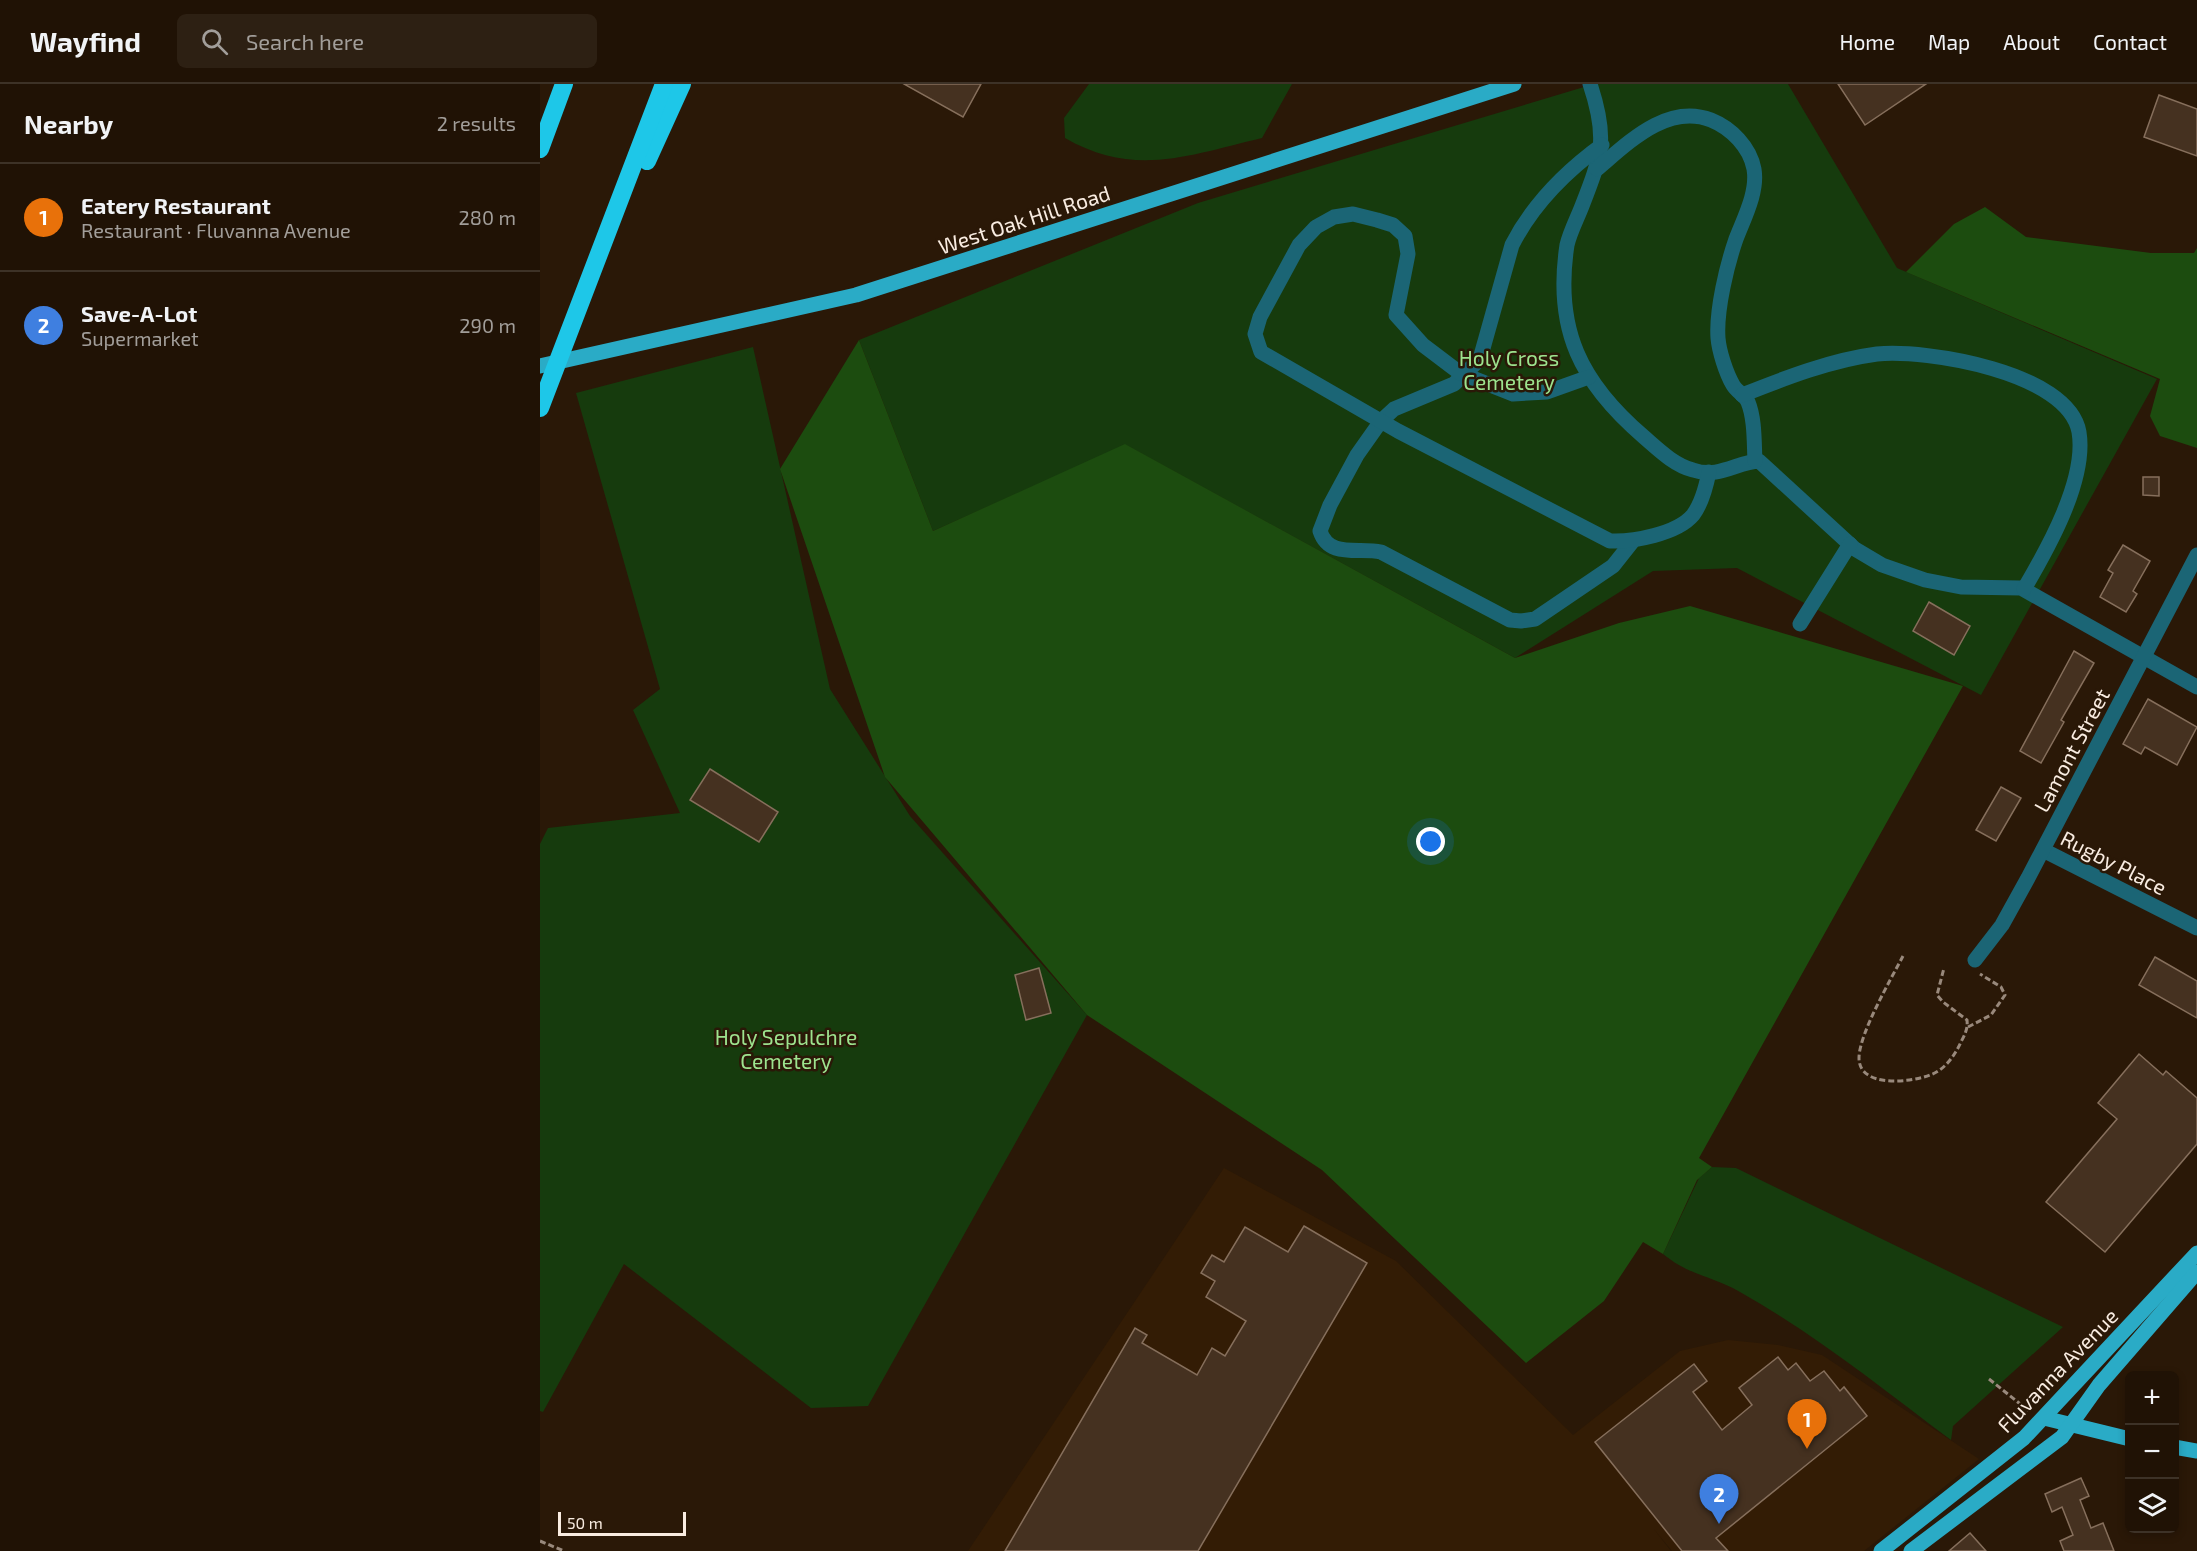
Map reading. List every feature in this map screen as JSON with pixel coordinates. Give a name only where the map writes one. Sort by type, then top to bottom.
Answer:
[{"type":"highway","points":[[540,149],[564,84]]},
{"type":"highway","points":[[540,408],[664,84]]},
{"type":"highway","points":[[592,276],[682,84]]},
{"type":"main road","name":"West Oak Hill Road","points":[[540,366],[856,295],[1514,84]]},
{"type":"main road","name":"Fluvanna Avenue","points":[[1881,1551],[2024,1438],[2197,1253]]},
{"type":"main road","name":"Fluvanna Avenue","points":[[1911,1551],[2062,1437],[2099,1385],[2197,1272]]},
{"type":"main road","points":[[2044,1418],[2125,1438]]},
{"type":"main road","points":[[2179,1448],[2197,1451]]},
{"type":"street","points":[[1590,84],[1600,114],[1602,145],[1597,169],[1568,242],[1564,282],[1566,321],[1582,369],[1613,411],[1668,458],[1694,471],[1731,471],[1747,461],[1759,460],[1850,544],[1882,565],[1924,580],[1961,587],[2030,592],[2197,687]]},
{"type":"street","points":[[1597,169],[1626,144],[1667,118],[1701,116],[1723,124],[1743,144],[1755,170],[1750,202],[1735,242],[1722,295],[1718,338],[1731,380],[1747,400],[1751,413],[1755,461]]},
{"type":"street","points":[[1602,145],[1558,182],[1535,207],[1520,229],[1512,245],[1500,284],[1484,350],[1466,375],[1438,392],[1394,409],[1381,421],[1357,455],[1322,523],[1322,538],[1342,552],[1360,548],[1381,552],[1510,620],[1521,621],[1535,619],[1613,566],[1632,542]]},
{"type":"street","points":[[1589,377],[1547,392],[1513,394],[1466,375],[1423,345],[1396,315],[1408,254],[1405,236],[1393,225],[1353,214],[1334,217],[1316,227],[1299,245],[1260,317],[1255,334],[1261,352],[1381,421],[1610,541],[1632,542],[1683,523],[1692,515],[1706,490],[1709,472]]},
{"type":"street","points":[[1742,395],[1832,364],[1878,354],[1919,355],[1975,364],[2037,386],[2059,401],[2072,416],[2079,431],[2074,482],[2030,592]]},
{"type":"street","points":[[1800,624],[1850,544]]},
{"type":"street","name":"Lamont Street","points":[[1976,965],[2002,925],[2043,850],[2197,555]]},
{"type":"street","name":"Rugby Place","points":[[2043,850],[2197,928]]},
{"type":"path","points":[[1903,956],[1859,1058],[1864,1070],[1876,1079],[1894,1083],[1931,1075],[1952,1058],[1968,1027],[1967,1020],[1937,995],[1944,968]]},
{"type":"path","points":[[1968,1027],[1991,1016],[2005,995],[2001,987],[1976,965]]},
{"type":"path","points":[[1989,1379],[2030,1411],[2044,1418]]},
{"type":"path","points":[[540,1541],[564,1551]]},
{"type":"shaded area","points":[[1224,1168],[1396,1261],[1573,1435],[1680,1351],[1728,1340],[1778,1345],[1822,1355],[1979,1459],[1864,1551],[1672,1551],[1653,1528],[1671,1551],[968,1551]]},
{"type":"green space","points":[[1089,84],[1292,84],[1262,138],[1186,156],[1139,160],[1115,157],[1090,150],[1065,138],[1064,118]]},
{"type":"green space","name":"Holy Cross Cemetery","points":[[1594,84],[1788,84],[1897,268],[2157,379],[1981,695],[1737,568],[1653,571],[1515,658],[1126,445],[933,531],[859,340],[1198,203]]},
{"type":"green space","points":[[1985,207],[2026,237],[2151,253],[2194,253],[2197,248],[2197,448],[2160,436],[2150,416],[2160,379],[1906,272],[1954,224]]},
{"type":"green space","points":[[859,340],[933,531],[1125,444],[1515,658],[1619,623],[1690,606],[1963,686],[1699,1158],[1712,1167],[1697,1180],[1663,1254],[1643,1242],[1604,1301],[1526,1363],[1322,1170],[1087,1015],[885,777],[780,469]]},
{"type":"green space","name":"Holy Sepulchre Cemetery","points":[[753,347],[830,689],[910,816],[1087,1015],[868,1406],[811,1408],[624,1264],[543,1412],[540,1411],[540,844],[548,828],[680,813],[633,710],[660,689],[576,393]]},
{"type":"green space","points":[[1712,1167],[1736,1168],[2063,1327],[1953,1426],[1951,1440],[1848,1363],[1768,1308],[1720,1282],[1683,1267],[1663,1254],[1699,1178]]},
{"type":"building","points":[[904,84],[981,84],[963,117]]},
{"type":"building","points":[[1838,84],[1926,84],[1865,125]]},
{"type":"building","points":[[2159,95],[2197,109],[2197,156],[2144,137]]},
{"type":"building","points":[[2143,477],[2159,477],[2159,496],[2143,495]]},
{"type":"building","points":[[2123,545],[2150,561],[2133,591],[2137,594],[2126,612],[2100,597],[2113,573],[2108,570]]},
{"type":"building","points":[[1929,602],[1970,626],[1954,655],[1913,631]]},
{"type":"building","points":[[2074,651],[2094,663],[2061,720],[2064,722],[2041,763],[2020,751]]},
{"type":"building","points":[[2148,699],[2197,727],[2177,765],[2145,747],[2141,754],[2123,744]]},
{"type":"building","points":[[710,769],[778,812],[759,842],[690,800]]},
{"type":"building","points":[[2001,787],[2021,798],[1996,841],[1976,830]]},
{"type":"building","points":[[2155,957],[2197,981],[2197,1018],[2139,985]]},
{"type":"building","points":[[1039,968],[1051,1013],[1026,1020],[1015,975]]},
{"type":"building","points":[[2139,1054],[2163,1075],[2166,1071],[2197,1098],[2197,1144],[2105,1252],[2046,1202],[2117,1119],[2098,1103]]},
{"type":"building","points":[[1304,1226],[1367,1263],[1198,1551],[1005,1551],[1135,1328],[1147,1335],[1142,1343],[1197,1375],[1212,1348],[1225,1356],[1246,1321],[1206,1297],[1215,1281],[1201,1273],[1212,1255],[1224,1262],[1245,1227],[1288,1252]]},
{"type":"building","points":[[1778,1357],[1788,1370],[1796,1363],[1810,1381],[1824,1371],[1840,1391],[1844,1387],[1867,1416],[1716,1538],[1728,1551],[1682,1551],[1595,1442],[1694,1364],[1707,1381],[1693,1392],[1722,1430],[1752,1405],[1739,1388]]},
{"type":"building","points":[[2081,1478],[2089,1496],[2080,1500],[2091,1528],[2103,1523],[2114,1551],[2064,1551],[2060,1541],[2073,1535],[2062,1507],[2052,1512],[2045,1494]]},
{"type":"building","points":[[1970,1533],[1986,1551],[1949,1551]]},
{"type":"place","name":"Eatery Restaurant","points":[[1807,1449]]},
{"type":"place","name":"Save-A-Lot","points":[[1719,1524]]}]
